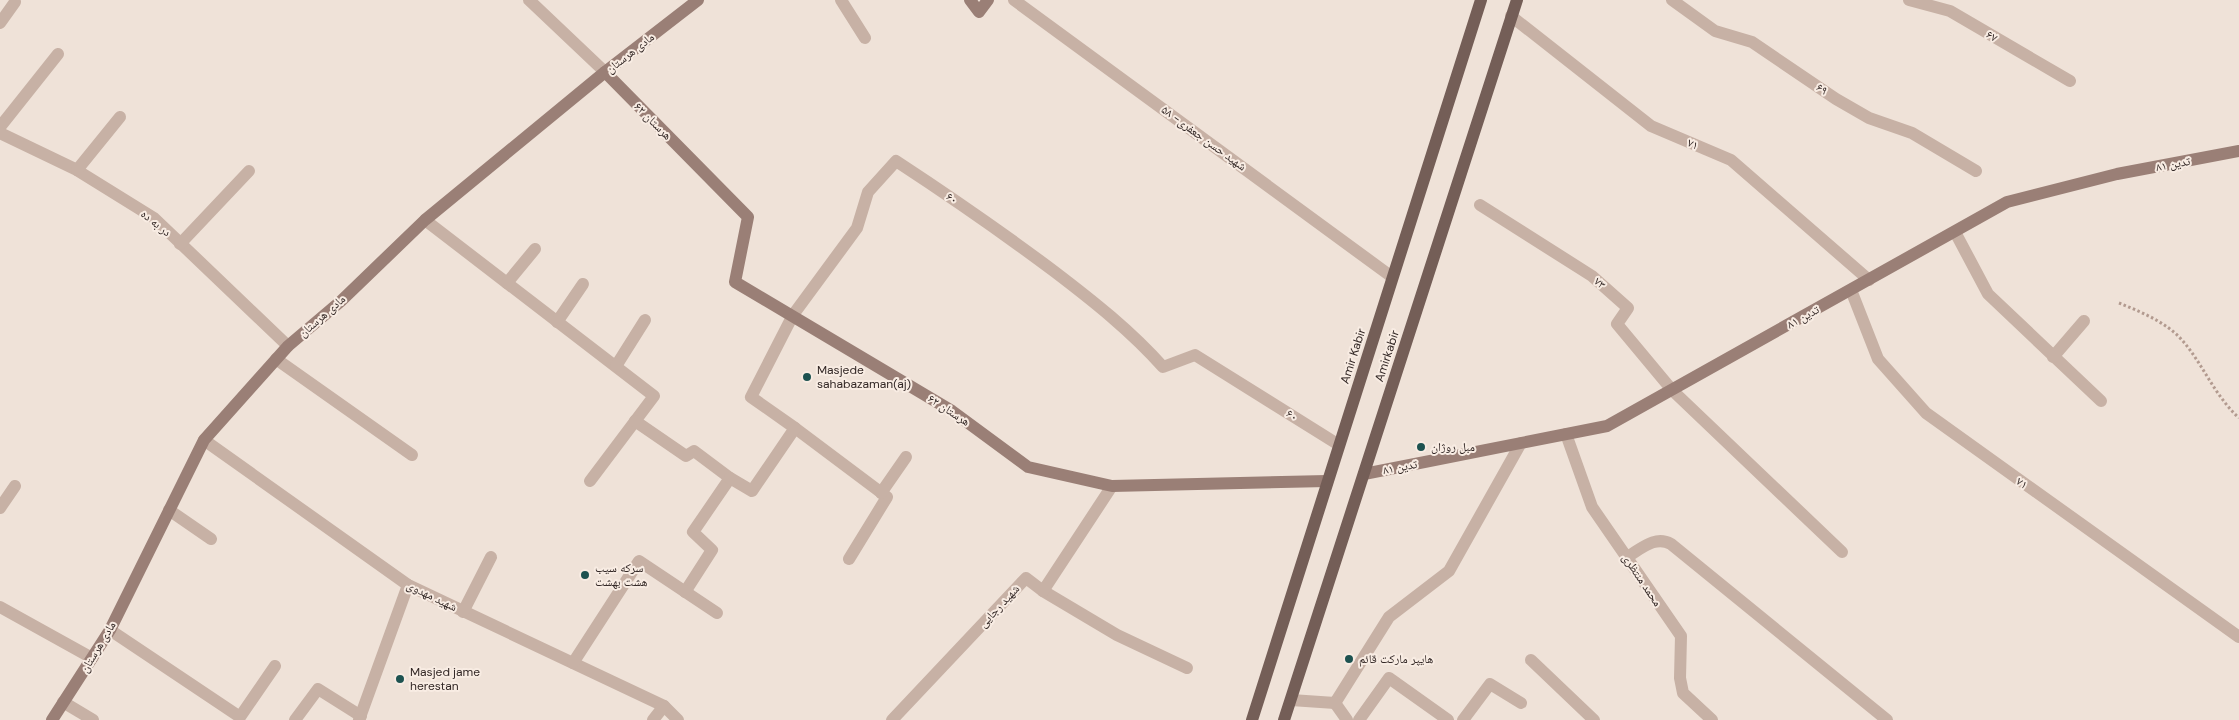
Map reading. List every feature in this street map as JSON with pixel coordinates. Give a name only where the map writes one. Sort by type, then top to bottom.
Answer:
[{"type":"main road","name":"Amirkabir","points":[[1284,720],[1516,0]]},
{"type":"main road","name":"Amir Kabir","points":[[1252,720],[1478,1]]},
{"type":"street","points":[[529,0],[605,72]]},
{"type":"street","name":"مادی هرستان","points":[[52,720],[110,630],[204,440],[276,359],[288,346],[341,301],[424,220],[605,72],[698,0]]},
{"type":"street","points":[[841,0],[865,38]]},
{"type":"street","points":[[970,0],[979,12],[988,0]]},
{"type":"street","name":"شهید حسن جعفری- ۵۸","points":[[1014,0],[1392,277]]},
{"type":"street","name":"۶۹","points":[[1672,0],[1714,31],[1752,42],[1836,99],[1869,118],[1912,133],[1976,171]]},
{"type":"street","name":"۶۷","points":[[1909,0],[1950,11],[2070,81]]},
{"type":"street","points":[[0,23],[15,2]]},
{"type":"street","name":"۷۱","points":[[1512,16],[1651,126],[1730,160],[1869,280]]},
{"type":"street","points":[[0,127],[58,54]]},
{"type":"street","name":"هرستان ۶۲","points":[[605,72],[748,217],[736,282],[952,411],[1028,466],[1112,486],[1327,482]]},
{"type":"street","points":[[77,170],[120,118]]},
{"type":"street","name":"در به ده","points":[[0,133],[77,170],[154,218],[288,346]]},
{"type":"street","name":"تدین ۸۱","points":[[1364,474],[1607,426],[2007,202],[2117,174],[2239,151]]},
{"type":"street","name":"۶۰","points":[[795,428],[752,397],[793,315],[857,228],[868,192],[896,161],[981,216],[1091,300],[1163,367],[1178,364],[1195,355],[1339,444]]},
{"type":"street","points":[[180,244],[250,171]]},
{"type":"street","name":"۷۳","points":[[1480,205],[1592,276],[1628,308],[1617,324],[1672,390]]},
{"type":"street","points":[[424,220],[654,396],[590,481]]},
{"type":"street","points":[[1955,232],[1988,294],[2100,401]]},
{"type":"street","points":[[507,283],[535,249]]},
{"type":"street","points":[[557,322],[583,284]]},
{"type":"street","name":"۷۱","points":[[1851,290],[1878,359],[1926,413],[2239,636]]},
{"type":"street","points":[[616,366],[645,320]]},
{"type":"street","points":[[2053,357],[2084,320]]},
{"type":"street","points":[[276,359],[412,455]]},
{"type":"street","points":[[1672,390],[1842,552]]},
{"type":"street","points":[[635,421],[686,456],[694,451],[730,478],[752,491],[795,428],[887,497],[849,559]]},
{"type":"street","name":"محمد منتظری","points":[[1566,434],[1592,507],[1681,636],[1680,678],[1683,693],[1712,720]]},
{"type":"street","name":"شهید مهدوی","points":[[204,440],[408,586],[664,706],[678,720]]},
{"type":"street","points":[[1335,704],[1389,617],[1449,571],[1521,443]]},
{"type":"street","points":[[881,493],[906,457]]},
{"type":"street","points":[[685,592],[712,550],[693,532],[730,478]]},
{"type":"street","points":[[0,508],[15,486]]},
{"type":"street","points":[[1112,486],[1043,591],[1117,635],[1187,668]]},
{"type":"street","points":[[169,510],[211,539]]},
{"type":"street","points":[[1627,557],[1655,541],[1662,539],[1671,544],[1887,720]]},
{"type":"street","points":[[463,612],[491,557]]},
{"type":"street","points":[[573,663],[638,561],[717,613]]},
{"type":"street","name":"شهید رجایی","points":[[892,720],[1026,578],[1043,591]]},
{"type":"street","points":[[295,720],[318,689],[360,718],[408,586]]},
{"type":"street","points":[[0,607],[92,658]]},
{"type":"street","points":[[110,630],[240,717],[275,666]]},
{"type":"street","points":[[1531,660],[1594,720]]},
{"type":"street","points":[[1359,720],[1389,678],[1446,720]]},
{"type":"street","points":[[1463,720],[1490,684],[1520,703]]},
{"type":"street","points":[[1291,700],[1335,704]]},
{"type":"street","points":[[63,702],[93,720]]},
{"type":"street","points":[[1335,704],[1346,720]]},
{"type":"street","points":[[653,720],[664,706]]},
{"type":"path","points":[[2119,303],[2149,315],[2182,339],[2228,408],[2239,418]]},
{"type":"place","name":"Masjede sahabazaman(aj)","points":[[807,377]]},
{"type":"place","name":"مبل روژان","points":[[1421,447]]},
{"type":"place","name":"سرکه سیب هشت بهشت","points":[[585,575]]},
{"type":"place","name":"هایپر مارکت قائم","points":[[1349,659]]},
{"type":"place","name":"Masjed jame herestan","points":[[400,679]]}]
